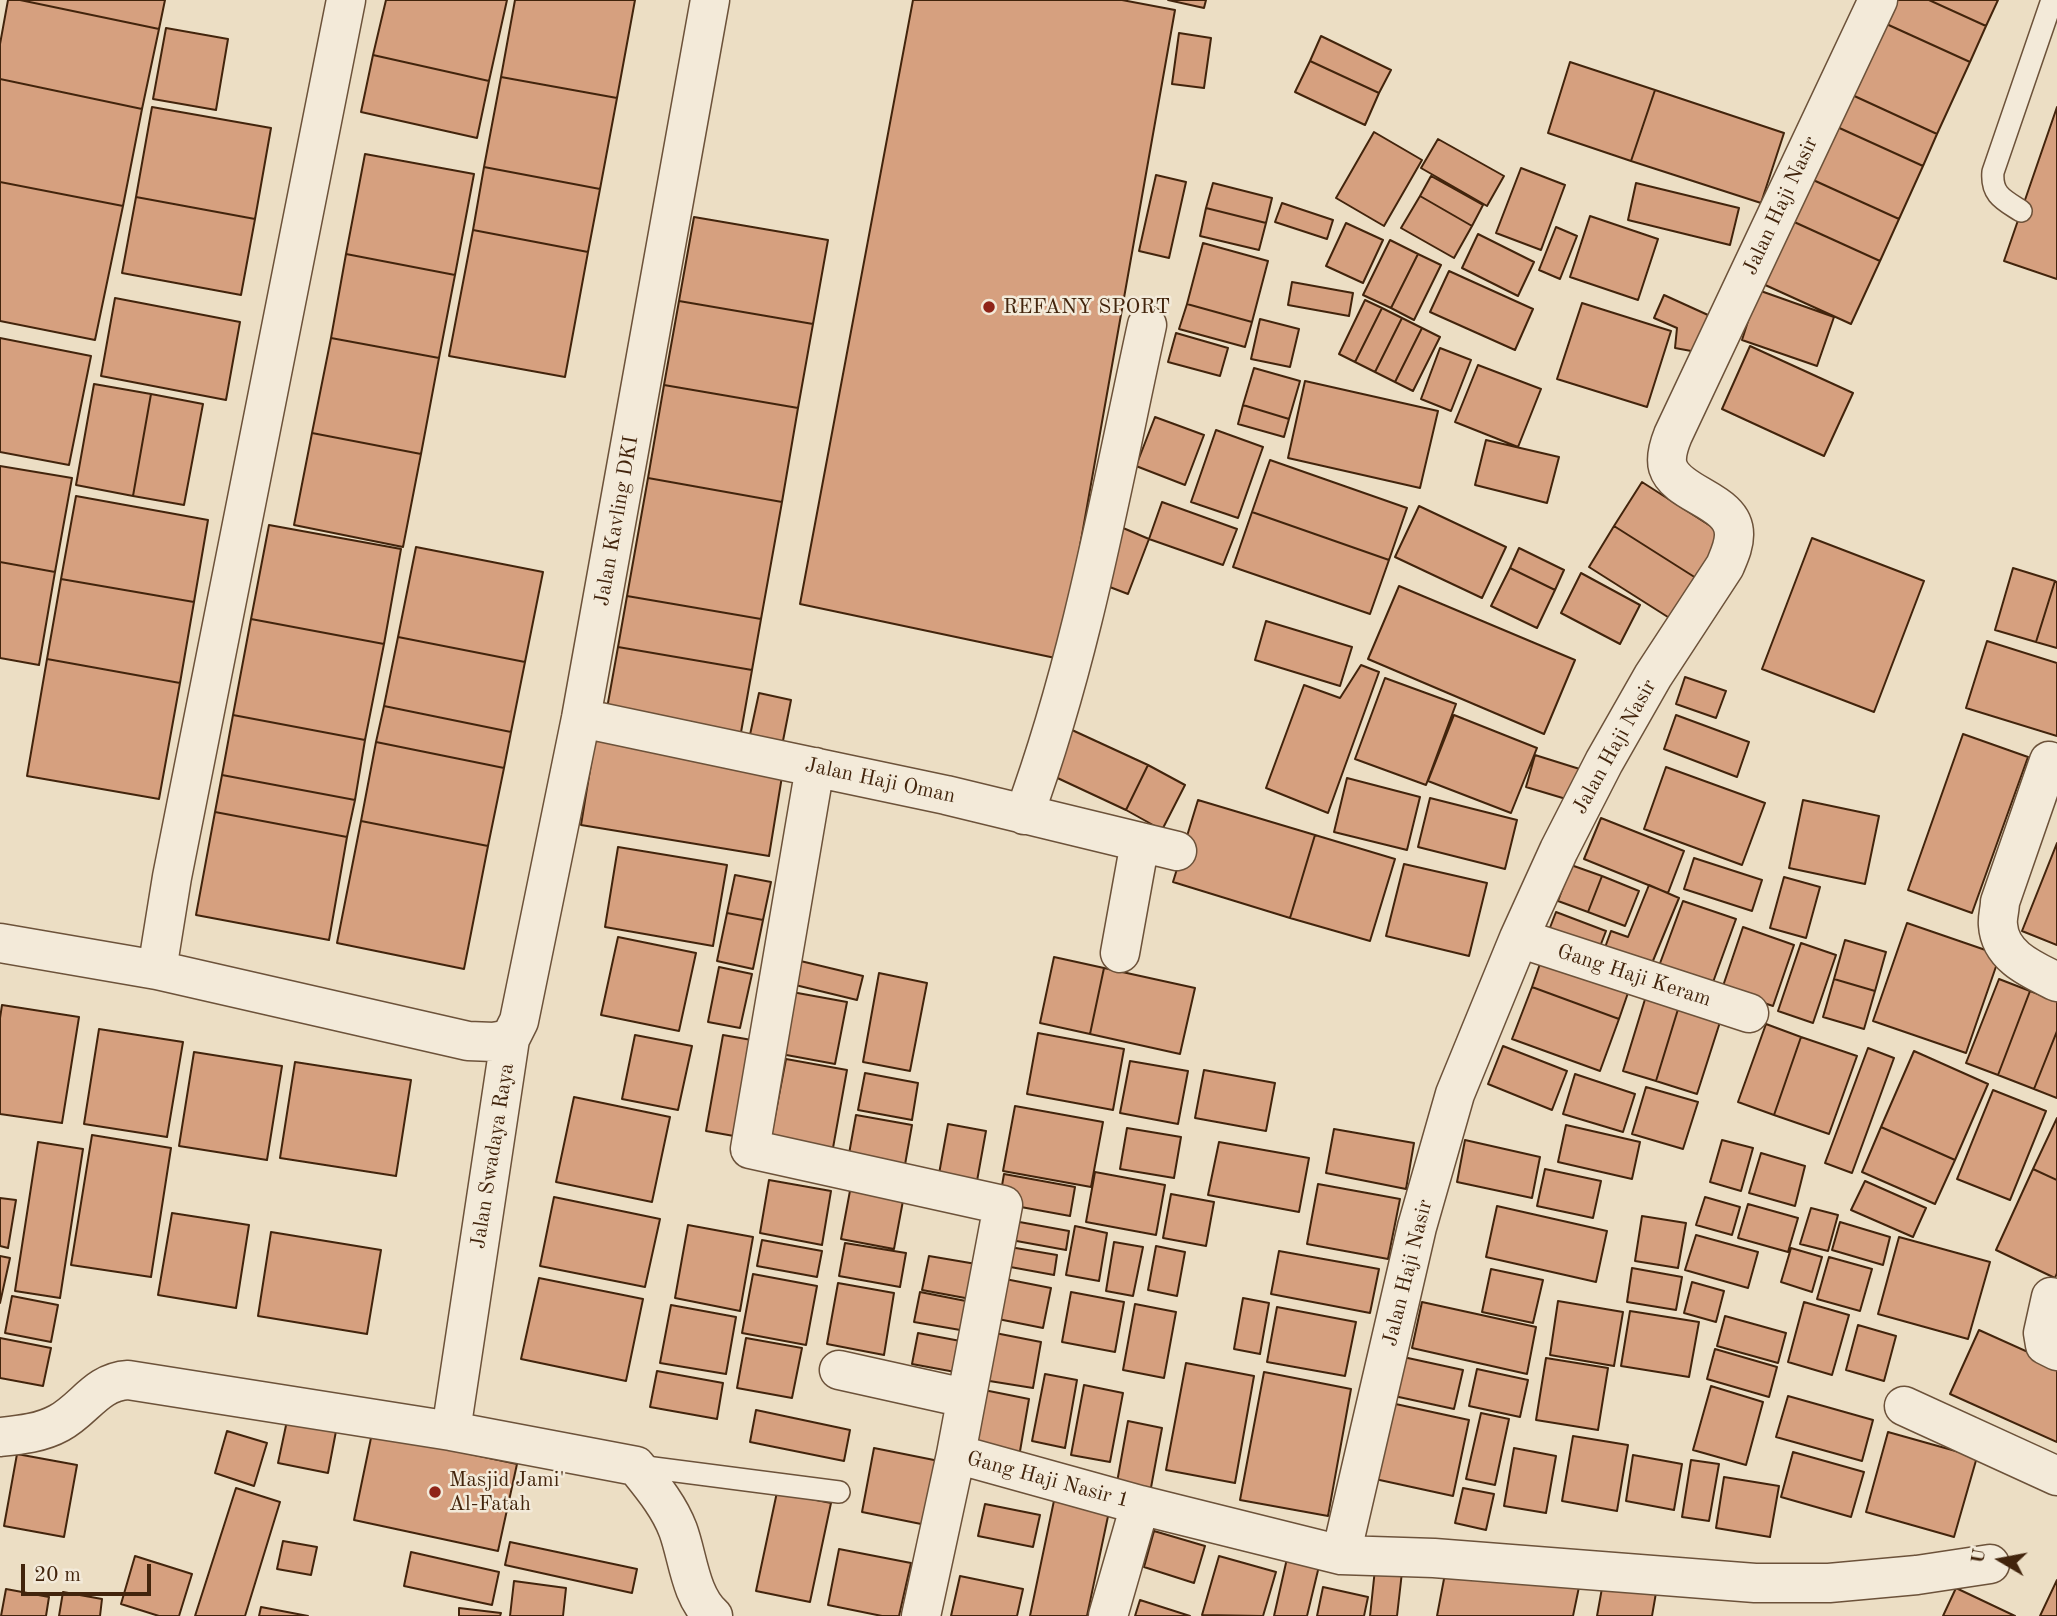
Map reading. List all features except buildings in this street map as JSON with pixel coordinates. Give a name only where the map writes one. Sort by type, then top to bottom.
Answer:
[{"type":"street","points":[[158,970],[172,877],[346,0]]},
{"type":"street","name":"Jalan Kavling DKI","points":[[510,1040],[519,1021],[581,718],[710,0]]},
{"type":"street","name":"Jalan Haji Nasir","points":[[1340,1555],[1417,1227],[1451,1107],[1486,1016],[1559,850],[1604,762],[1653,676],[1725,566],[1732,549],[1732,521],[1724,512],[1676,480],[1668,468],[1667,452],[1672,435],[1878,0]]},
{"type":"street","points":[[1024,815],[1045,758],[1069,676],[1147,325]]},
{"type":"street","name":"Jalan Haji Oman","points":[[581,718],[815,767],[1177,851]]},
{"type":"street","points":[[2049,761],[2000,902],[1998,926],[2007,949],[2021,964],[2057,982]]},
{"type":"street","points":[[815,767],[750,1149],[1003,1205],[956,1454],[921,1616]]},
{"type":"street","points":[[1120,953],[1140,842]]},
{"type":"street","name":"Gang Haji Keram","points":[[1519,938],[1749,1013]]},
{"type":"street","name":"Jalan Swadaya Raya","points":[[0,943],[158,970],[468,1041],[510,1040],[451,1431]]},
{"type":"street","points":[[2052,1297],[2043,1333],[2045,1345],[2057,1351]]},
{"type":"street","points":[[839,1370],[965,1398]]},
{"type":"street","points":[[0,1437],[28,1434],[57,1424],[75,1413],[94,1392],[128,1380],[451,1431],[636,1466],[664,1502],[678,1530],[690,1573],[705,1609],[713,1616]]},
{"type":"street","points":[[1904,1406],[2057,1476]]},
{"type":"street","name":"Gang Haji Nasir 1","points":[[956,1454],[1140,1505]]},
{"type":"street","points":[[1108,1616],[1140,1505],[1340,1555],[1434,1558],[1755,1583],[1842,1582],[1917,1575],[1990,1564]]},
{"type":"lane","points":[[2021,211],[1999,197],[1993,187],[1993,172],[2052,0]]},
{"type":"lane","points":[[636,1466],[839,1492]]},
{"type":"place","name":"REFANY SPORT","points":[[989,307]]},
{"type":"place","name":"Masjid Jami' Al-Fatah","points":[[435,1492]]}]
